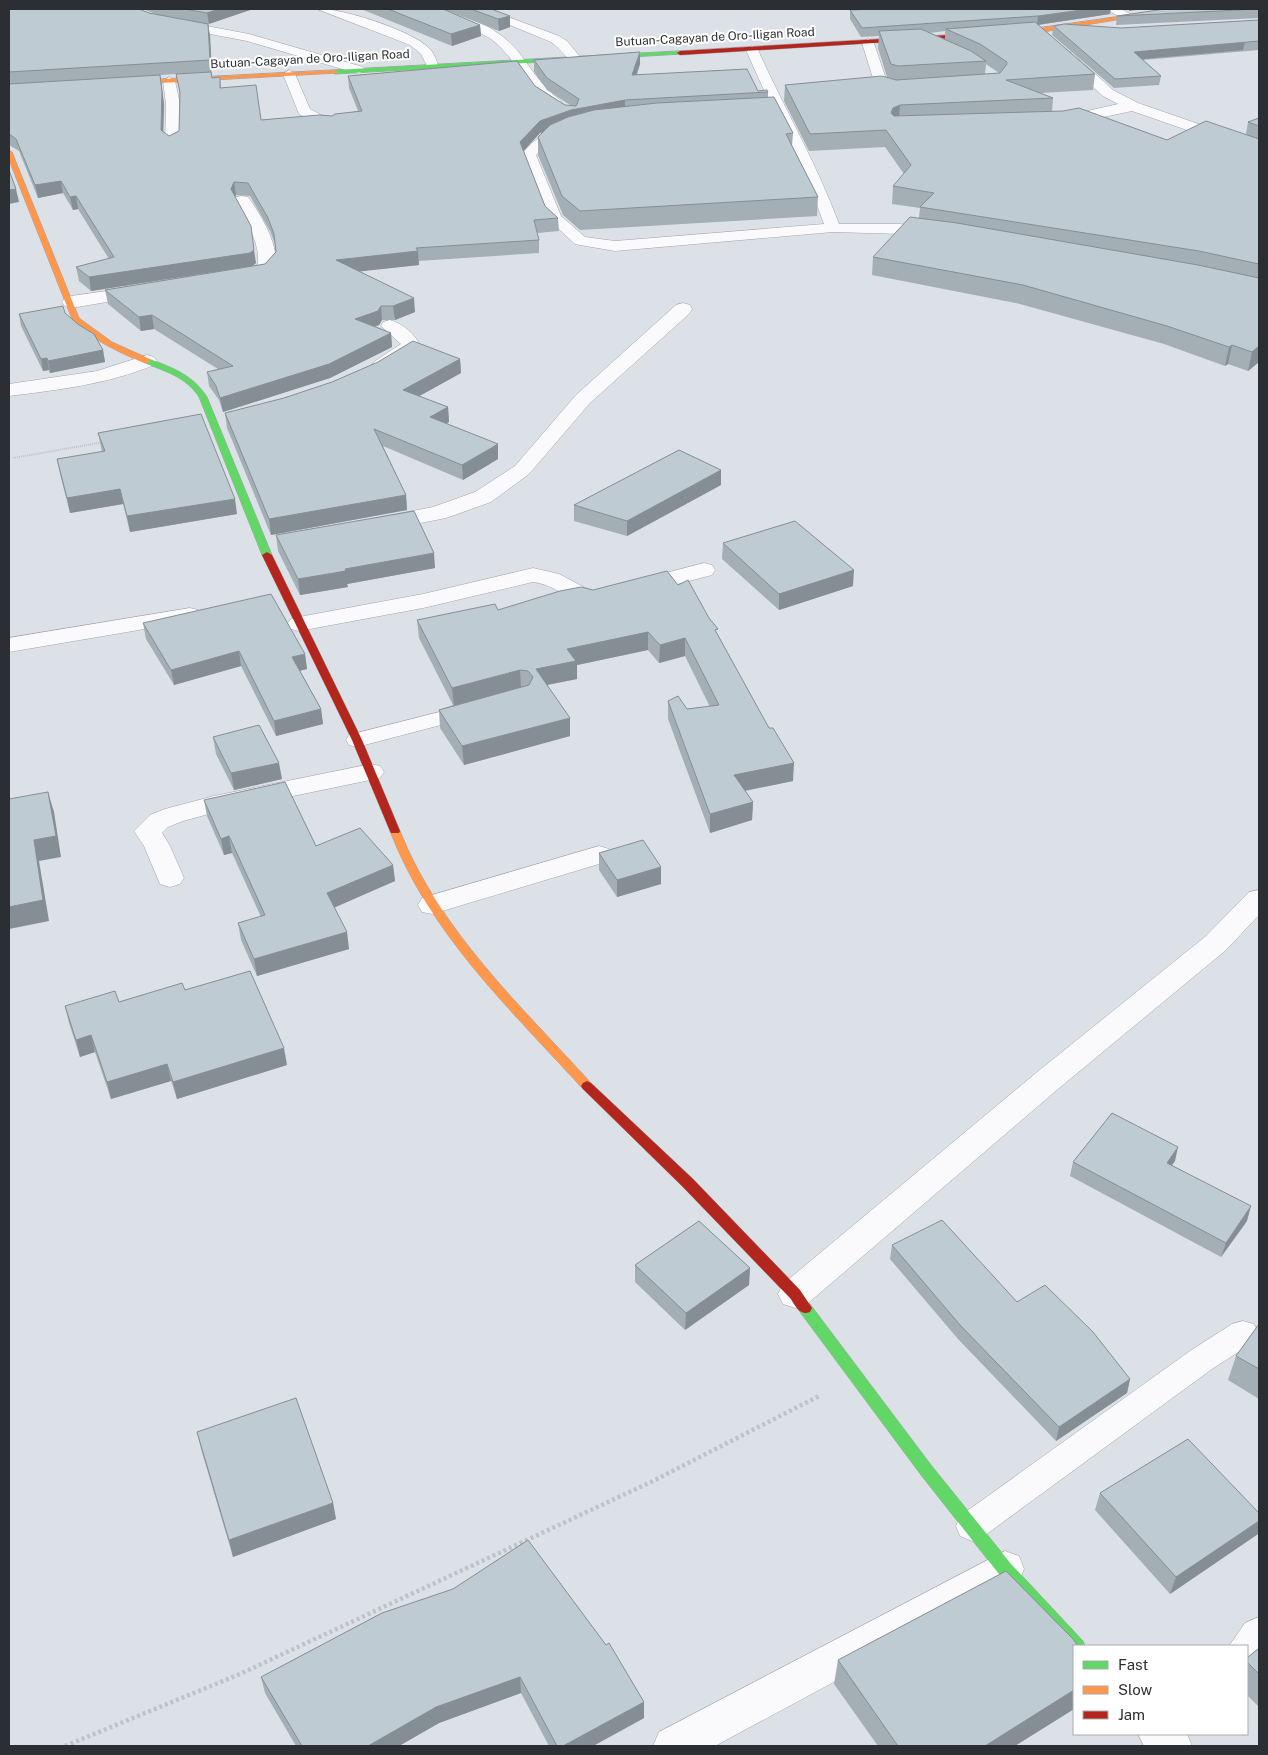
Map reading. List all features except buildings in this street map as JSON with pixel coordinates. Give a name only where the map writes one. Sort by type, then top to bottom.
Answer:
[{"type":"main road","name":"Butuan-Cagayan de Oro-Iligan Road","points":[[113,84],[432,65],[921,40],[1036,31],[1180,9]]},
{"type":"main road","points":[[1062,27],[1120,31]]},
{"type":"main road","points":[[9,152],[71,302],[76,319],[90,332],[118,349],[180,374],[196,384],[222,420],[272,543],[278,599],[299,624],[357,740],[406,858],[432,905],[462,946],[599,1100],[688,1183],[795,1294],[926,1470],[1005,1569],[1077,1645]]},
{"type":"street","points":[[1036,31],[1108,92],[1133,106],[1259,150]]},
{"type":"street","points":[[1041,122],[1086,116],[1133,106]]},
{"type":"street","points":[[226,279],[259,272],[267,266],[268,260],[259,230],[242,201]]},
{"type":"street","points":[[71,302],[160,288]]},
{"type":"street","points":[[358,528],[438,513],[483,497],[522,470],[582,399],[683,309]]},
{"type":"street","points":[[368,372],[410,346],[407,338],[390,326]]},
{"type":"street","points":[[9,390],[102,376],[120,372],[147,361]]},
{"type":"street","points":[[299,624],[423,601],[532,575],[547,576],[572,589],[582,598],[593,599],[704,570]]},
{"type":"street","points":[[9,645],[213,611]]},
{"type":"street","points":[[170,878],[157,846],[147,831],[159,821],[214,804],[371,772]]},
{"type":"street","points":[[432,905],[599,855]]},
{"type":"street","points":[[795,1294],[1047,1081],[1216,943],[1259,899]]},
{"type":"street","points":[[674,1746],[1005,1569]]},
{"type":"street","points":[[1248,1650],[1259,1636]]},
{"type":"street","points":[[1160,1735],[1170,1746],[1179,1735]]},
{"type":"lane","points":[[127,9],[156,20],[249,38],[359,70]]},
{"type":"lane","points":[[323,9],[407,39],[422,48],[429,56],[432,65]]},
{"type":"lane","points":[[429,9],[495,36],[506,45],[541,94],[564,108]]},
{"type":"lane","points":[[477,9],[555,39],[563,44],[574,58]]},
{"type":"lane","points":[[1112,9],[1130,17]]},
{"type":"lane","points":[[921,40],[948,52]]},
{"type":"lane","points":[[868,43],[878,70],[881,85],[895,90],[914,89]]},
{"type":"lane","points":[[752,50],[778,109],[817,184],[833,228]]},
{"type":"lane","points":[[289,74],[304,111],[328,124]]},
{"type":"lane","points":[[170,81],[173,104],[172,143]]},
{"type":"lane","points":[[762,110],[778,109]]},
{"type":"lane","points":[[581,126],[546,138],[529,154],[554,218],[580,241],[615,246],[833,228],[900,228],[945,234]]},
{"type":"lane","points":[[357,740],[494,704]]},
{"type":"lane","points":[[972,1526],[1194,1365],[1242,1333]]},
{"type":"path","points":[[13,458],[108,441]]},
{"type":"path","points":[[65,1746],[240,1674],[642,1486],[857,1376]]},
{"type":"traffic: fast","points":[[335,72],[680,53]]},
{"type":"traffic: fast","points":[[147,361],[190,381],[203,397],[267,555]]},
{"type":"traffic: fast","points":[[805,1308],[926,1470],[1005,1569],[1076,1645]]},
{"type":"traffic: slow","points":[[999,34],[1037,31],[1180,9]]},
{"type":"traffic: slow","points":[[125,83],[335,72]]},
{"type":"traffic: slow","points":[[9,152],[76,319],[109,343],[147,361]]},
{"type":"traffic: slow","points":[[395,831],[417,879],[450,930],[507,999],[587,1086]]},
{"type":"traffic: jam","points":[[680,53],[999,34]]},
{"type":"traffic: jam","points":[[267,555],[357,740],[395,831]]},
{"type":"traffic: jam","points":[[587,1086],[688,1183],[795,1294],[805,1308]]}]
